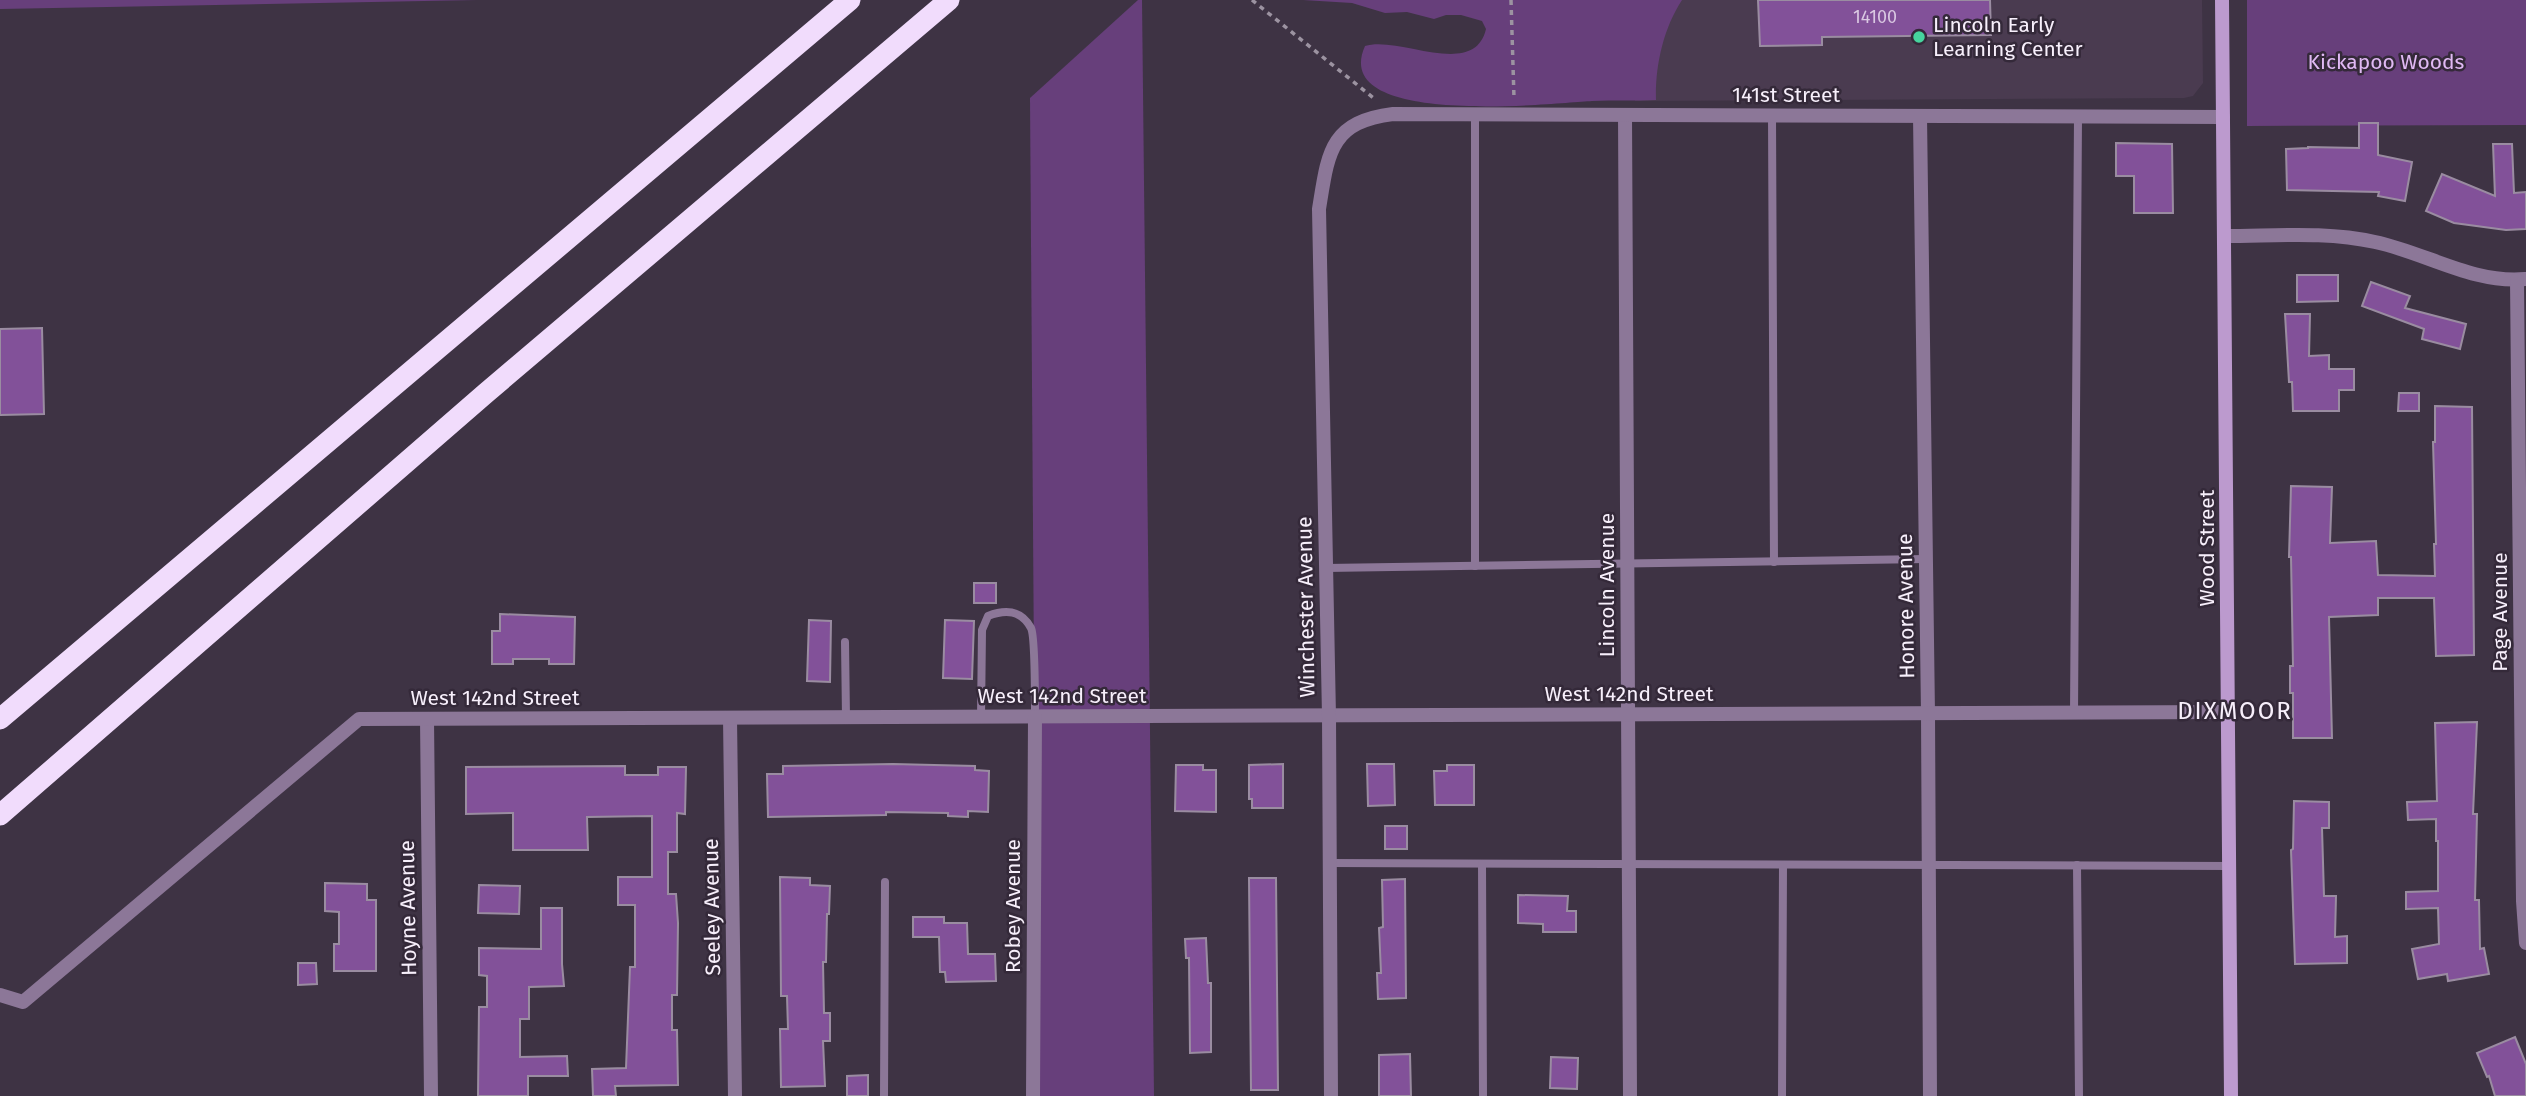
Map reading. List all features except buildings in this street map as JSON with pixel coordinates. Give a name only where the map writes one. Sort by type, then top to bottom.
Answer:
[{"type":"highway","points":[[0,719],[850,0]]},
{"type":"highway","points":[[0,815],[486,393],[949,0]]},
{"type":"main road","name":"Wood Street","points":[[2222,0],[2231,1096]]},
{"type":"street","name":"141st Street","points":[[1350,127],[1366,119],[1393,114],[2223,117]]},
{"type":"street","name":"Lincoln Avenue","points":[[1625,115],[1630,1096]]},
{"type":"street","name":"Honore Avenue","points":[[1920,116],[1930,1096]]},
{"type":"street","name":"Winchester Avenue","points":[[1331,1096],[1329,716],[1319,209],[1331,151],[1339,136],[1350,127]]},
{"type":"street","points":[[2225,236],[2330,236],[2359,239],[2470,272],[2521,280]]},
{"type":"street","name":"Page Avenue","points":[[2521,280],[2523,901],[2526,943]]},
{"type":"street","name":"West 142nd Street","points":[[0,995],[23,1002],[359,719],[2229,712]]},
{"type":"street","name":"Robey Avenue","points":[[1033,1096],[1035,717]]},
{"type":"street","name":"Seeley Avenue","points":[[730,718],[735,1096]]},
{"type":"street","name":"Hoyne Avenue","points":[[427,719],[431,1096]]},
{"type":"lane","points":[[1475,114],[1475,566]]},
{"type":"lane","points":[[1772,116],[1774,562]]},
{"type":"lane","points":[[2074,713],[2078,117]]},
{"type":"lane","points":[[1326,568],[1926,559]]},
{"type":"lane","points":[[981,717],[982,630],[988,616],[1003,610],[1018,614],[1032,630],[1035,717]]},
{"type":"lane","points":[[845,642],[846,718]]},
{"type":"lane","points":[[1330,863],[2230,866]]},
{"type":"lane","points":[[1482,864],[1483,1096]]},
{"type":"lane","points":[[1782,1096],[1783,865]]},
{"type":"lane","points":[[2077,865],[2079,1096]]},
{"type":"lane","points":[[884,1096],[885,883]]},
{"type":"path","points":[[1252,0],[1393,114]]},
{"type":"path","points":[[1511,0],[1514,114]]},
{"type":"shaded area","name":"Lincoln Early Learning Center","points":[[1634,0],[2202,0],[2203,83],[2193,96],[2184,98],[1635,101]]},
{"type":"green space","points":[[0,0],[477,0],[0,9]]},
{"type":"green space","points":[[1138,0],[1142,0],[1154,1096],[1037,1096],[1030,98]]},
{"type":"green space","points":[[1303,0],[1682,0],[1670,23],[1662,48],[1656,100],[1494,106],[1451,105],[1411,100],[1380,90],[1363,72],[1365,46],[1379,44],[1451,54],[1467,52],[1479,44],[1486,29],[1482,21],[1461,15],[1446,15],[1434,19],[1407,12],[1385,13],[1352,3]]},
{"type":"green space","name":"Kickapoo Woods","points":[[2247,0],[2526,0],[2526,125],[2247,126]]},
{"type":"place","name":"Lincoln Early Learning Center","points":[[1919,37]]},
{"type":"district","name":"DIXMOOR","points":[[2235,711]]}]
